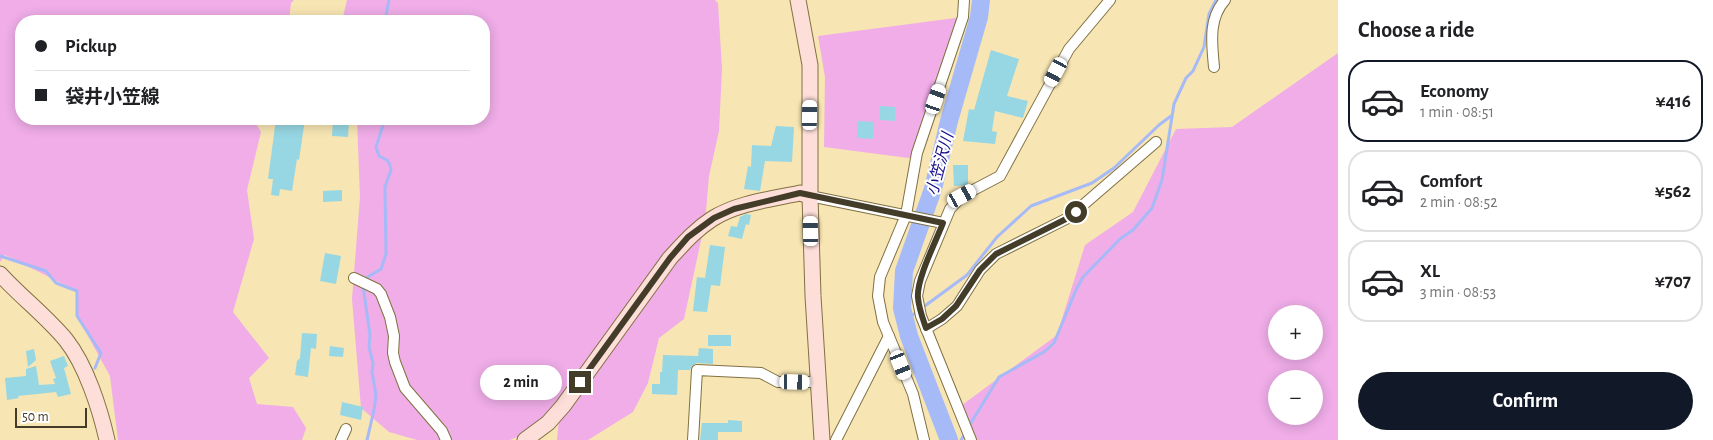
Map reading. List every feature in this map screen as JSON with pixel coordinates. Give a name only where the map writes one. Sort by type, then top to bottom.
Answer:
[{"type":"main road","points":[[798,0],[810,65],[810,196],[813,296],[822,440]]},
{"type":"main road","points":[[526,440],[548,424],[563,406],[670,258],[688,237],[714,218],[734,209],[800,193],[810,196]]},
{"type":"main road","points":[[0,274],[67,342],[78,360],[89,385],[107,440]]},
{"type":"street","points":[[924,440],[913,394],[884,322],[878,296],[880,277],[906,215],[917,153],[963,17],[964,0]]},
{"type":"street","points":[[971,440],[922,316],[917,296],[920,281],[950,209],[962,196],[1000,176],[1069,49],[1110,0]]},
{"type":"street","points":[[1214,68],[1212,37],[1214,20],[1220,5],[1225,0]]},
{"type":"street","points":[[926,328],[942,319],[956,306],[980,270],[996,254],[1068,218],[1156,142]]},
{"type":"street","points":[[810,196],[943,223]]},
{"type":"street","points":[[354,278],[377,289],[381,294],[390,317],[394,336],[395,362],[405,388],[442,431],[446,440]]},
{"type":"street","points":[[836,440],[889,336]]},
{"type":"street","points":[[693,440],[697,370],[761,373],[778,382],[818,382]]},
{"type":"street","points":[[341,440],[346,429]]},
{"type":"shaded area","points":[[0,0],[294,0],[291,3],[290,15],[15,15],[15,125],[257,125],[261,132],[247,190],[254,239],[233,312],[269,358],[249,378],[257,404],[293,407],[306,428],[302,440],[118,440],[110,376],[77,316],[77,291],[5,255],[0,262]]},
{"type":"shaded area","points":[[347,0],[715,0],[718,3],[722,69],[719,131],[709,176],[705,222],[684,319],[659,338],[648,383],[633,412],[588,440],[557,440],[559,419],[510,440],[417,440],[389,432],[361,408],[352,299],[360,197],[357,125],[490,125],[490,15],[343,15]]},
{"type":"shaded area","points":[[963,17],[916,159],[824,147],[825,77],[818,36]]},
{"type":"shaded area","points":[[1338,53],[1338,440],[973,440],[958,408],[1057,335],[1085,245],[1133,212],[1176,129],[1232,127]]},
{"type":"building","points":[[991,50],[1019,59],[1007,96],[1028,101],[1023,118],[995,111],[992,131],[997,132],[995,144],[963,141],[969,109],[974,110]]},
{"type":"building","points":[[880,106],[895,107],[895,121],[880,120]]},
{"type":"building","points":[[858,121],[874,122],[873,139],[857,138]]},
{"type":"building","points":[[275,125],[304,125],[292,191],[280,189],[279,196],[271,195],[273,179],[268,179]]},
{"type":"building","points":[[333,125],[349,125],[348,137],[332,136]]},
{"type":"building","points":[[776,126],[794,127],[792,162],[765,161],[760,191],[744,189],[748,166],[751,167],[752,145],[771,146]]},
{"type":"building","points":[[953,165],[968,165],[968,185],[954,186]]},
{"type":"building","points":[[342,190],[342,201],[323,202],[323,191]]},
{"type":"building","points":[[746,214],[751,215],[749,225],[746,224],[742,239],[728,236],[731,226],[737,227],[740,217]]},
{"type":"building","points":[[710,245],[725,247],[720,286],[711,285],[707,312],[693,311],[697,277],[705,278]]},
{"type":"building","points":[[325,253],[341,256],[336,284],[320,281]]},
{"type":"building","points":[[302,333],[317,334],[316,349],[311,348],[308,377],[295,375],[297,361],[300,358]]},
{"type":"building","points":[[708,335],[731,335],[731,346],[708,346]]},
{"type":"building","points":[[330,346],[344,348],[343,357],[329,356]]},
{"type":"building","points":[[699,348],[713,349],[713,364],[697,363],[690,370],[678,370],[677,395],[652,394],[652,384],[660,384],[663,355],[698,356]]},
{"type":"building","points":[[34,349],[36,360],[28,367],[26,351]]},
{"type":"building","points":[[64,356],[68,366],[64,368],[71,394],[58,397],[56,392],[18,396],[19,398],[7,400],[5,378],[26,376],[26,369],[36,366],[39,385],[55,384],[53,379],[56,378],[50,361]]},
{"type":"building","points":[[342,402],[363,407],[361,420],[340,415]]},
{"type":"building","points":[[728,420],[742,421],[742,432],[718,432],[718,440],[700,440],[702,423],[728,423]]},
{"type":"waterway","points":[[386,15],[389,0]]},
{"type":"waterway","name":"小笠沢川","points":[[949,440],[909,336],[902,308],[904,271],[933,189],[949,121],[979,17],[981,0]]},
{"type":"waterway","points":[[969,426],[999,377],[1044,352],[1054,343],[1083,277],[1120,239],[1133,230],[1152,208],[1162,180],[1174,104],[1204,47],[1209,14],[1216,0]]},
{"type":"waterway","points":[[922,308],[967,275],[997,237],[1031,206],[1092,183],[1114,168],[1171,116]]},
{"type":"waterway","points":[[367,440],[376,395],[363,286],[366,278],[381,269],[386,254],[385,187],[391,170],[387,160],[379,156],[376,147],[383,125]]},
{"type":"waterway","points":[[0,256],[46,271],[56,283],[77,291],[77,316],[101,353],[95,368]]},
{"type":"waterway","points":[[905,320],[917,312]]},
{"type":"waterway","points":[[961,440],[966,432]]},
{"type":"route","points":[[580,382],[670,258],[688,237],[714,218],[734,209],[800,193],[943,223],[920,281],[917,296],[926,328],[942,319],[956,306],[980,270],[996,254],[1068,218],[1076,212]]}]
